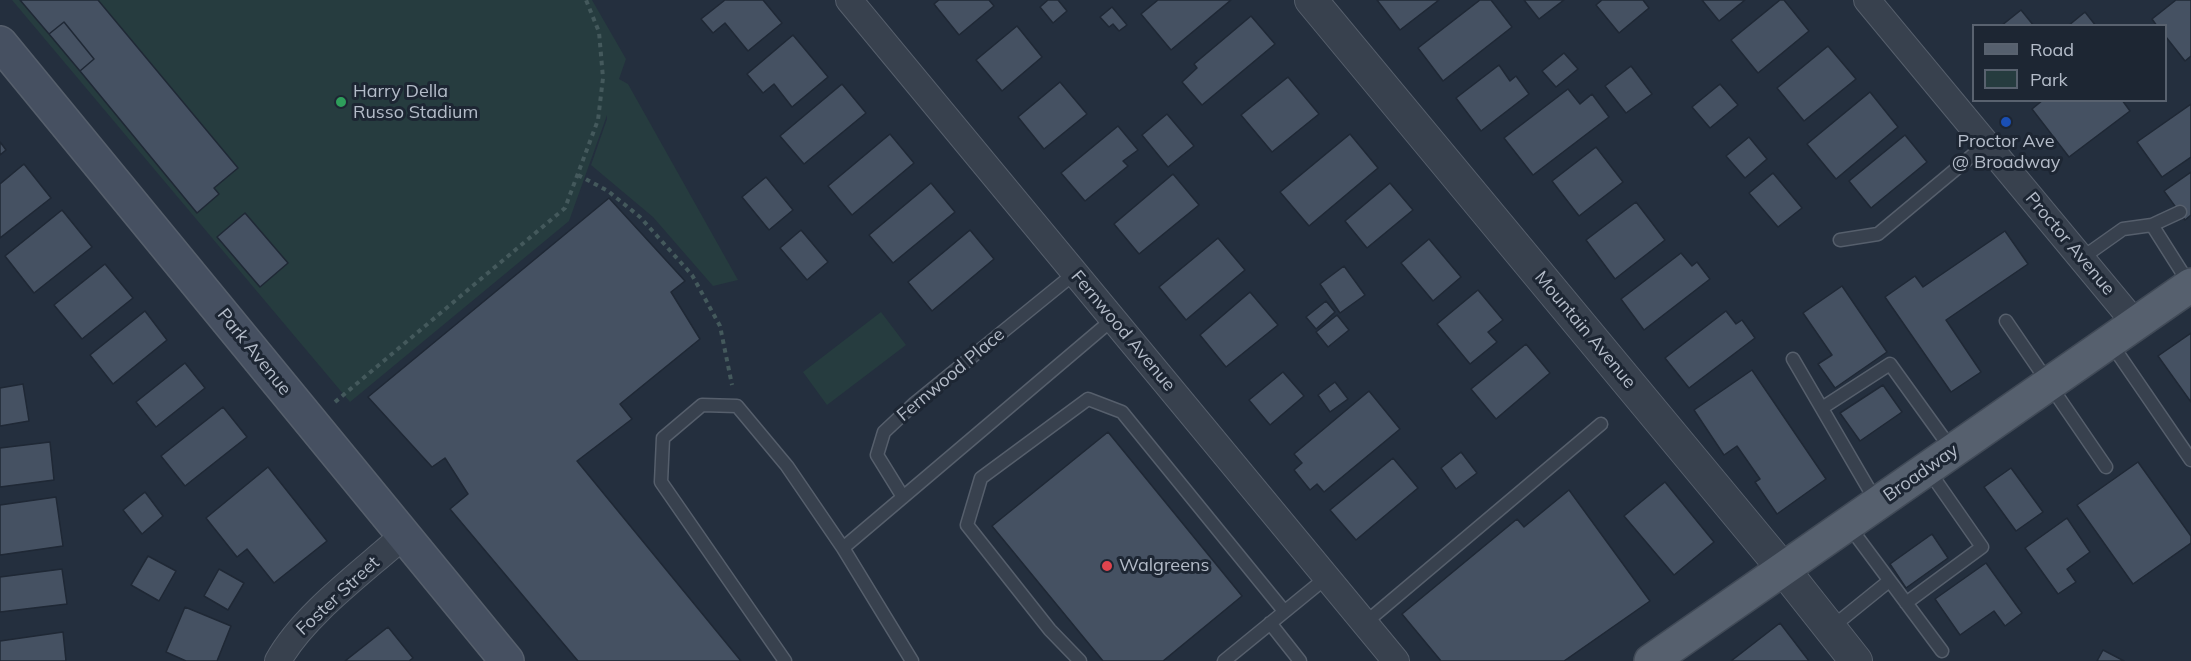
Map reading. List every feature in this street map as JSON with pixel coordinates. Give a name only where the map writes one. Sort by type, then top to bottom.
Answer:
[{"type":"main road","name":"Park Avenue","points":[[0,43],[507,661]]},
{"type":"main road","name":"Broadway","points":[[1651,661],[2191,285]]},
{"type":"street","name":"Fernwood Avenue","points":[[849,0],[1396,661]]},
{"type":"street","name":"Mountain Avenue","points":[[1311,0],[1784,570],[1855,661]]},
{"type":"street","name":"Proctor Avenue","points":[[1867,0],[2082,258],[2122,332]]},
{"type":"street","name":"Foster Street","points":[[278,661],[293,638],[311,618],[404,535]]},
{"type":"lane","points":[[1840,240],[1878,234],[1986,144]]},
{"type":"lane","points":[[2082,258],[2123,229],[2152,225],[2180,212]]},
{"type":"lane","points":[[2152,225],[2191,285]]},
{"type":"lane","name":"Fernwood Place","points":[[903,497],[877,455],[884,432],[915,403],[1075,273]]},
{"type":"lane","points":[[843,548],[1113,319]]},
{"type":"lane","points":[[2006,321],[2106,467]]},
{"type":"lane","points":[[2122,332],[2191,460]]},
{"type":"lane","points":[[1792,359],[1877,504]]},
{"type":"lane","points":[[1821,408],[1890,363],[1982,547],[1906,603]]},
{"type":"lane","points":[[1080,661],[1050,630],[967,525],[981,478],[1088,399],[1122,412],[1284,611]]},
{"type":"lane","points":[[785,661],[661,482],[663,438],[702,405],[737,406],[787,466],[843,548],[912,661]]},
{"type":"lane","points":[[1365,623],[1601,424]]},
{"type":"lane","points":[[1848,525],[1942,651]]},
{"type":"lane","points":[[1224,661],[1327,577]]},
{"type":"lane","points":[[1831,628],[1889,581]]},
{"type":"lane","points":[[1270,623],[1300,661]]},
{"type":"path","points":[[311,422],[565,208],[598,120],[603,78],[598,32],[586,0]]},
{"type":"path","points":[[578,175],[608,191],[640,217],[692,275],[720,326],[737,406]]},
{"type":"green space","points":[[12,0],[592,0],[626,59],[619,79],[628,84],[738,280],[713,286],[653,217],[591,165],[607,115],[569,221],[350,402]]},
{"type":"green space","points":[[881,312],[906,345],[827,405],[803,372]]},
{"type":"building","points":[[20,0],[98,0],[238,168],[214,188],[219,194],[197,213],[80,71],[94,59],[64,22],[49,34]]},
{"type":"building","points":[[725,0],[763,0],[782,23],[748,51],[725,23],[713,33],[701,19]]},
{"type":"building","points":[[939,0],[989,0],[994,6],[959,35],[934,4]]},
{"type":"building","points":[[1048,0],[1058,0],[1067,11],[1053,23],[1040,7]]},
{"type":"building","points":[[1158,0],[1231,0],[1171,50],[1141,14]]},
{"type":"building","points":[[1377,0],[1439,0],[1400,30]]},
{"type":"building","points":[[1480,0],[1491,0],[1512,27],[1443,81],[1418,48]]},
{"type":"building","points":[[1524,0],[1564,0],[1539,19]]},
{"type":"building","points":[[1602,0],[1643,0],[1649,8],[1619,33],[1596,5]]},
{"type":"building","points":[[1702,0],[1745,0],[1719,21]]},
{"type":"building","points":[[1780,0],[1784,0],[1809,31],[1758,73],[1731,40]]},
{"type":"building","points":[[2176,0],[2191,0],[2191,56],[2185,61],[2167,38],[2167,24],[2156,24],[2152,19]]},
{"type":"building","points":[[1112,7],[1127,25],[1119,31],[1113,24],[1109,27],[1100,17]]},
{"type":"building","points":[[2021,10],[2032,24],[2004,24]]},
{"type":"building","points":[[2085,12],[2094,24],[2070,24]]},
{"type":"building","points":[[1251,16],[1275,44],[1202,105],[1182,82],[1197,68],[1194,64]]},
{"type":"building","points":[[64,22],[94,59],[80,71],[49,34]]},
{"type":"building","points":[[1017,26],[1042,57],[1002,91],[976,60]]},
{"type":"building","points":[[793,35],[828,77],[792,107],[774,84],[763,93],[747,74]]},
{"type":"building","points":[[1828,46],[1856,79],[1804,121],[1777,88]]},
{"type":"building","points":[[1564,53],[1578,69],[1556,87],[1542,71]]},
{"type":"building","points":[[1499,65],[1510,81],[1516,76],[1529,94],[1481,131],[1456,98]]},
{"type":"building","points":[[1631,66],[1652,94],[1626,113],[1605,86]]},
{"type":"building","points":[[1288,77],[1319,114],[1272,152],[1241,115]]},
{"type":"building","points":[[1060,82],[1087,114],[1044,149],[1018,117]]},
{"type":"building","points":[[842,84],[866,113],[804,164],[780,136]]},
{"type":"building","points":[[1720,84],[1738,105],[1710,128],[1692,107]]},
{"type":"building","points":[[1568,89],[1580,104],[1592,94],[1609,117],[1533,175],[1504,138]]},
{"type":"building","points":[[1870,92],[1898,127],[1836,179],[1807,144]]},
{"type":"building","points":[[2041,102],[2123,102],[2130,111],[2069,157],[2032,109]]},
{"type":"building","points":[[2191,104],[2191,157],[2162,177],[2137,142]]},
{"type":"building","points":[[1167,114],[1194,146],[1168,167],[1142,135]]},
{"type":"building","points":[[1118,126],[1138,150],[1123,161],[1128,166],[1085,201],[1061,173]]},
{"type":"building","points":[[890,134],[914,163],[852,215],[828,186]]},
{"type":"building","points":[[1350,134],[1378,168],[1309,226],[1280,192]]},
{"type":"building","points":[[1905,135],[1927,162],[1871,208],[1849,181]]},
{"type":"building","points":[[1749,137],[1767,159],[1745,178],[1726,156]]},
{"type":"building","points":[[0,142],[6,150],[0,155]]},
{"type":"building","points":[[1596,147],[1623,182],[1579,216],[1552,181]]},
{"type":"building","points":[[24,164],[51,198],[0,238],[0,184]]},
{"type":"building","points":[[2191,172],[2191,215],[2185,220],[2164,191]]},
{"type":"building","points":[[1773,173],[1802,208],[1778,227],[1749,193]]},
{"type":"building","points":[[1173,174],[1199,205],[1139,254],[1114,224]]},
{"type":"building","points":[[766,177],[793,210],[769,230],[742,197]]},
{"type":"building","points":[[931,183],[955,212],[893,263],[869,235]]},
{"type":"building","points":[[1390,183],[1413,210],[1367,248],[1345,221]]},
{"type":"building","points":[[609,198],[685,281],[671,292],[700,339],[620,404],[632,419],[577,461],[741,661],[578,661],[450,509],[468,494],[445,458],[432,467],[368,397]]},
{"type":"building","points":[[1636,202],[1665,240],[1615,279],[1586,240]]},
{"type":"building","points":[[62,210],[92,247],[34,293],[5,256]]},
{"type":"building","points":[[245,213],[288,263],[260,287],[217,237]]},
{"type":"building","points":[[801,230],[828,262],[807,280],[780,248]]},
{"type":"building","points":[[970,230],[994,259],[932,311],[908,282]]},
{"type":"building","points":[[2005,231],[2028,264],[1946,320],[1981,372],[1951,392],[1885,297],[1915,276],[1923,287]]},
{"type":"building","points":[[1218,238],[1245,270],[1186,320],[1159,287]]},
{"type":"building","points":[[1429,239],[1461,277],[1433,301],[1401,263]]},
{"type":"building","points":[[1681,253],[1692,266],[1697,262],[1710,279],[1644,330],[1621,299]]},
{"type":"building","points":[[105,264],[133,298],[82,339],[54,305]]},
{"type":"building","points":[[1344,266],[1365,295],[1340,313],[1320,284]]},
{"type":"building","points":[[1842,286],[1887,352],[1835,388],[1818,364],[1832,355],[1803,313]]},
{"type":"building","points":[[1478,290],[1503,320],[1488,332],[1497,342],[1470,364],[1437,324]]},
{"type":"building","points":[[1250,292],[1278,325],[1226,367],[1200,335]]},
{"type":"building","points":[[1326,301],[1335,312],[1316,329],[1306,317]]},
{"type":"building","points":[[145,311],[167,340],[113,384],[90,355]]},
{"type":"building","points":[[1726,311],[1736,324],[1742,320],[1755,338],[1689,388],[1665,358]]},
{"type":"building","points":[[1337,315],[1349,330],[1328,347],[1316,332]]},
{"type":"building","points":[[2191,333],[2191,402],[2158,356]]},
{"type":"building","points":[[1526,344],[1550,373],[1496,419],[1471,389]]},
{"type":"building","points":[[185,363],[205,388],[156,427],[136,402]]},
{"type":"building","points":[[1752,370],[1826,479],[1777,514],[1755,482],[1760,479],[1737,446],[1724,455],[1694,410]]},
{"type":"building","points":[[1283,372],[1304,396],[1270,425],[1249,400]]},
{"type":"building","points":[[1335,382],[1348,399],[1330,412],[1318,395]]},
{"type":"building","points":[[23,384],[29,421],[0,426],[0,388]]},
{"type":"building","points":[[1883,385],[1902,412],[1860,441],[1840,413]]},
{"type":"building","points":[[1369,391],[1400,429],[1324,492],[1317,484],[1310,490],[1294,470],[1302,463],[1294,454]]},
{"type":"building","points":[[223,407],[247,437],[185,486],[161,456]]},
{"type":"building","points":[[1108,432],[1242,596],[1163,661],[1103,661],[992,526]]},
{"type":"building","points":[[50,442],[54,480],[0,487],[0,448]]},
{"type":"building","points":[[1461,452],[1477,473],[1456,489],[1441,468]]},
{"type":"building","points":[[1393,458],[1418,488],[1356,540],[1330,510]]},
{"type":"building","points":[[2138,462],[2191,536],[2191,543],[2133,584],[2077,505]]},
{"type":"building","points":[[268,467],[327,541],[274,583],[247,549],[237,557],[206,518]]},
{"type":"building","points":[[2011,468],[2043,512],[2016,531],[1984,487]]},
{"type":"building","points":[[1665,482],[1714,542],[1674,575],[1624,516]]},
{"type":"building","points":[[1569,490],[1650,601],[1564,661],[1441,661],[1402,614],[1517,519],[1524,527]]},
{"type":"building","points":[[145,492],[163,516],[142,534],[123,510]]},
{"type":"building","points":[[56,497],[63,546],[0,555],[0,505]]},
{"type":"building","points":[[2067,518],[2090,552],[2067,569],[2076,582],[2058,594],[2025,548]]},
{"type":"building","points":[[1932,534],[1948,558],[1906,588],[1890,564]]},
{"type":"building","points":[[148,556],[176,571],[159,601],[131,585]]},
{"type":"building","points":[[1986,563],[2022,613],[2005,626],[1994,611],[1960,635],[1935,599]]},
{"type":"building","points":[[62,569],[67,604],[0,612],[0,577]]},
{"type":"building","points":[[219,569],[244,583],[228,610],[204,596]]},
{"type":"building","points":[[185,607],[231,626],[217,661],[186,661],[166,652]]},
{"type":"building","points":[[1780,623],[1809,661],[1731,661]]},
{"type":"building","points":[[388,627],[413,658],[409,661],[345,661]]},
{"type":"building","points":[[63,632],[66,661],[0,661],[0,641]]},
{"type":"building","points":[[2103,650],[2124,661],[2097,661]]},
{"type":"place","name":"Harry Della Russo Stadium","points":[[341,102]]},
{"type":"place","name":"Proctor Ave @ Broadway","points":[[2006,122]]},
{"type":"place","name":"Walgreens","points":[[1107,566]]}]
